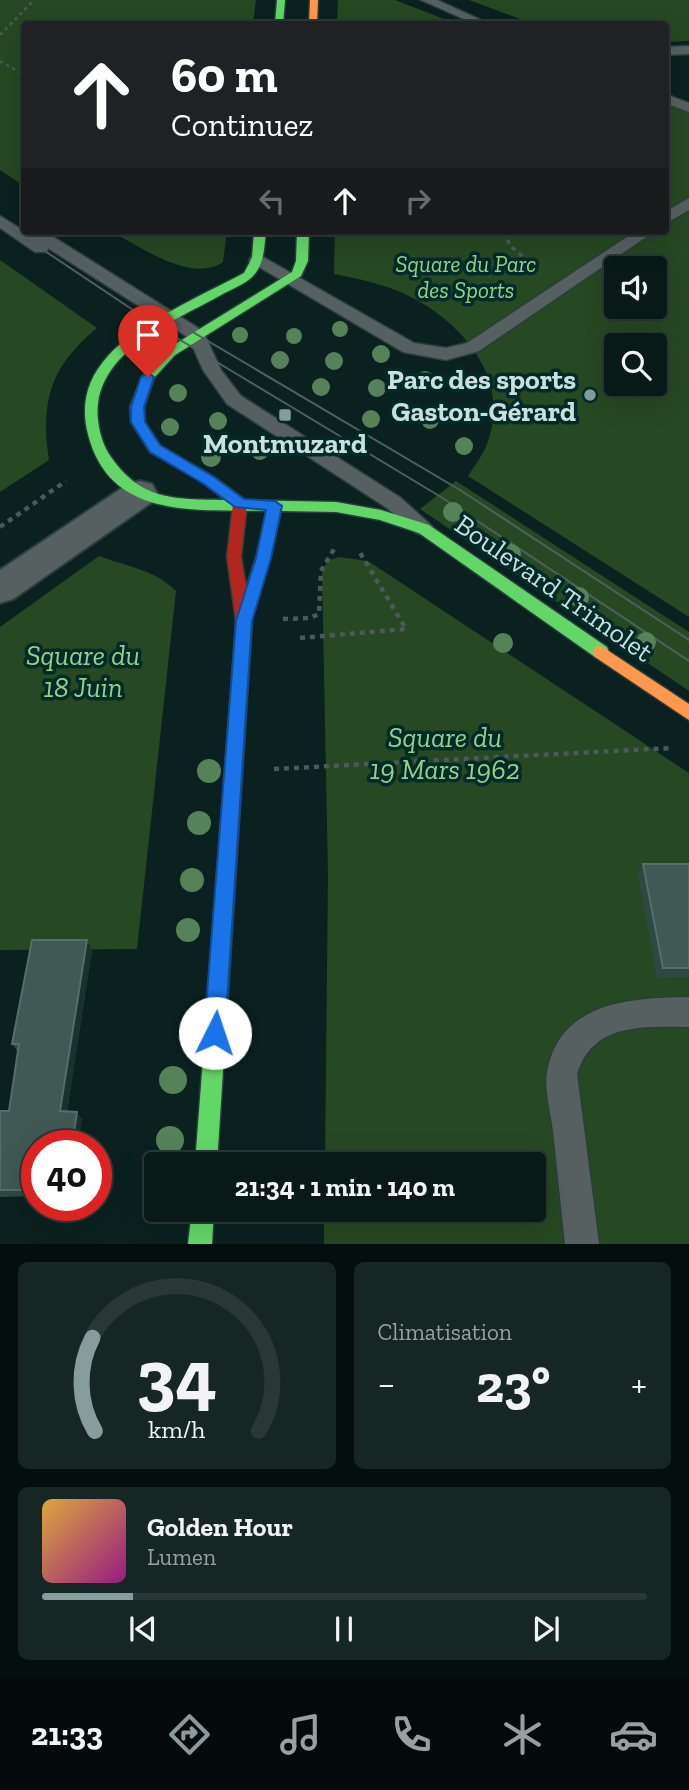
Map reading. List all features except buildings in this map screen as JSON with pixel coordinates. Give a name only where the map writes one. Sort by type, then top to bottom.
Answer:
[{"type":"main road","points":[[279,21],[281,0]]},
{"type":"main road","points":[[313,21],[314,0]]},
{"type":"main road","points":[[139,493],[117,475],[104,459],[89,423],[90,404],[103,370],[113,358],[164,322],[252,271],[257,261],[260,235]]},
{"type":"main road","points":[[244,621],[234,557],[240,504],[209,480],[155,449],[138,422],[137,407],[148,377],[171,352],[290,280],[300,268],[303,235]]},
{"type":"main road","name":"Boulevard Trimolet","points":[[139,493],[153,500],[180,505],[240,504],[360,509],[424,529],[689,713]]},
{"type":"main road","points":[[207,1152],[244,621],[275,506]]},
{"type":"main road","points":[[200,1244],[202,1222]]},
{"type":"street","points":[[0,589],[139,493]]},
{"type":"lane","points":[[427,0],[477,21]]},
{"type":"lane","points":[[669,51],[689,50]]},
{"type":"lane","points":[[669,100],[689,108]]},
{"type":"lane","points":[[669,216],[689,204]]},
{"type":"lane","points":[[0,209],[21,224]]},
{"type":"lane","points":[[0,221],[21,234]]},
{"type":"lane","points":[[23,235],[164,322],[197,335],[203,354],[223,388],[234,400],[394,503],[424,529]]},
{"type":"lane","points":[[39,235],[164,322]]},
{"type":"lane","points":[[257,261],[409,348],[446,354],[473,346],[641,235]]},
{"type":"lane","points":[[582,1244],[562,1074],[565,1059],[572,1044],[586,1029],[608,1020],[655,1012],[689,1012]]},
{"type":"path","points":[[0,35],[34,0]]},
{"type":"path","points":[[0,61],[21,73]]},
{"type":"path","points":[[507,235],[509,245],[537,268],[567,283]]},
{"type":"path","points":[[0,527],[66,481]]},
{"type":"path","points":[[244,621],[310,618],[319,614],[319,572],[325,557],[334,549]]},
{"type":"path","points":[[300,638],[406,629],[359,551]]},
{"type":"path","points":[[233,771],[675,748]]},
{"type":"green space","points":[[0,0],[256,0],[253,21],[21,21],[21,184],[0,170]]},
{"type":"green space","points":[[338,0],[395,0],[449,21],[337,21]]},
{"type":"green space","points":[[469,0],[689,0],[689,41],[669,42],[669,21],[526,21]]},
{"type":"green space","name":"Parc des sports Gaston-Gérard","points":[[669,104],[689,112],[689,617],[468,476],[487,444],[493,420],[493,398],[488,377],[478,357],[465,339],[431,309],[402,293],[364,280],[334,274],[335,235],[669,235]]},
{"type":"green space","points":[[117,235],[226,235],[223,262],[210,268],[181,266]]},
{"type":"green space","points":[[0,260],[97,328],[69,356],[52,386],[46,419],[49,460],[0,492]]},
{"type":"green space","points":[[456,481],[689,632],[689,691],[420,509]]},
{"type":"green space","name":"Square du 18 Juin","points":[[99,556],[150,573],[176,591],[137,949],[0,950],[0,627]]},
{"type":"green space","name":"Square du 19 Mars 1962","points":[[339,557],[368,561],[689,773],[689,1244],[324,1244],[324,1222],[546,1222],[546,1152],[325,1152],[328,876],[322,573],[327,561]]},
{"type":"tram line","points":[[0,221],[157,326],[441,497],[689,661]]},
{"type":"tram line","points":[[56,246],[147,305],[460,490],[689,640]]},
{"type":"traffic: fast","points":[[279,21],[281,0]]},
{"type":"traffic: fast","points":[[260,235],[258,258],[248,275],[146,332],[114,357],[101,373],[93,392],[90,413],[98,448],[111,468],[129,485],[149,497],[172,504],[336,507],[381,515],[424,529],[601,652]]},
{"type":"traffic: fast","points":[[240,504],[209,480],[155,449],[138,422],[137,407],[148,377],[171,352],[297,274],[302,261],[303,235]]},
{"type":"traffic: fast","points":[[246,612],[263,558],[275,506]]},
{"type":"traffic: fast","points":[[207,1152],[241,666]]},
{"type":"traffic: fast","points":[[200,1244],[202,1222]]},
{"type":"traffic: slow","points":[[313,21],[314,0]]},
{"type":"traffic: slow","points":[[601,652],[689,713]]},
{"type":"traffic: jam","points":[[240,504],[234,557],[244,621],[241,666]]},
{"type":"place","name":"Parc des sports Gaston-Gérard","points":[[590,395]]},
{"type":"place","name":"Montmuzard","points":[[285,415]]},
{"type":"route","points":[[148,377],[137,407],[138,422],[155,449],[209,480],[240,504],[275,506],[244,621],[215,1033]]},
{"type":"park label","name":"Square du Parc des Sports","points":[[466,277]]}]
